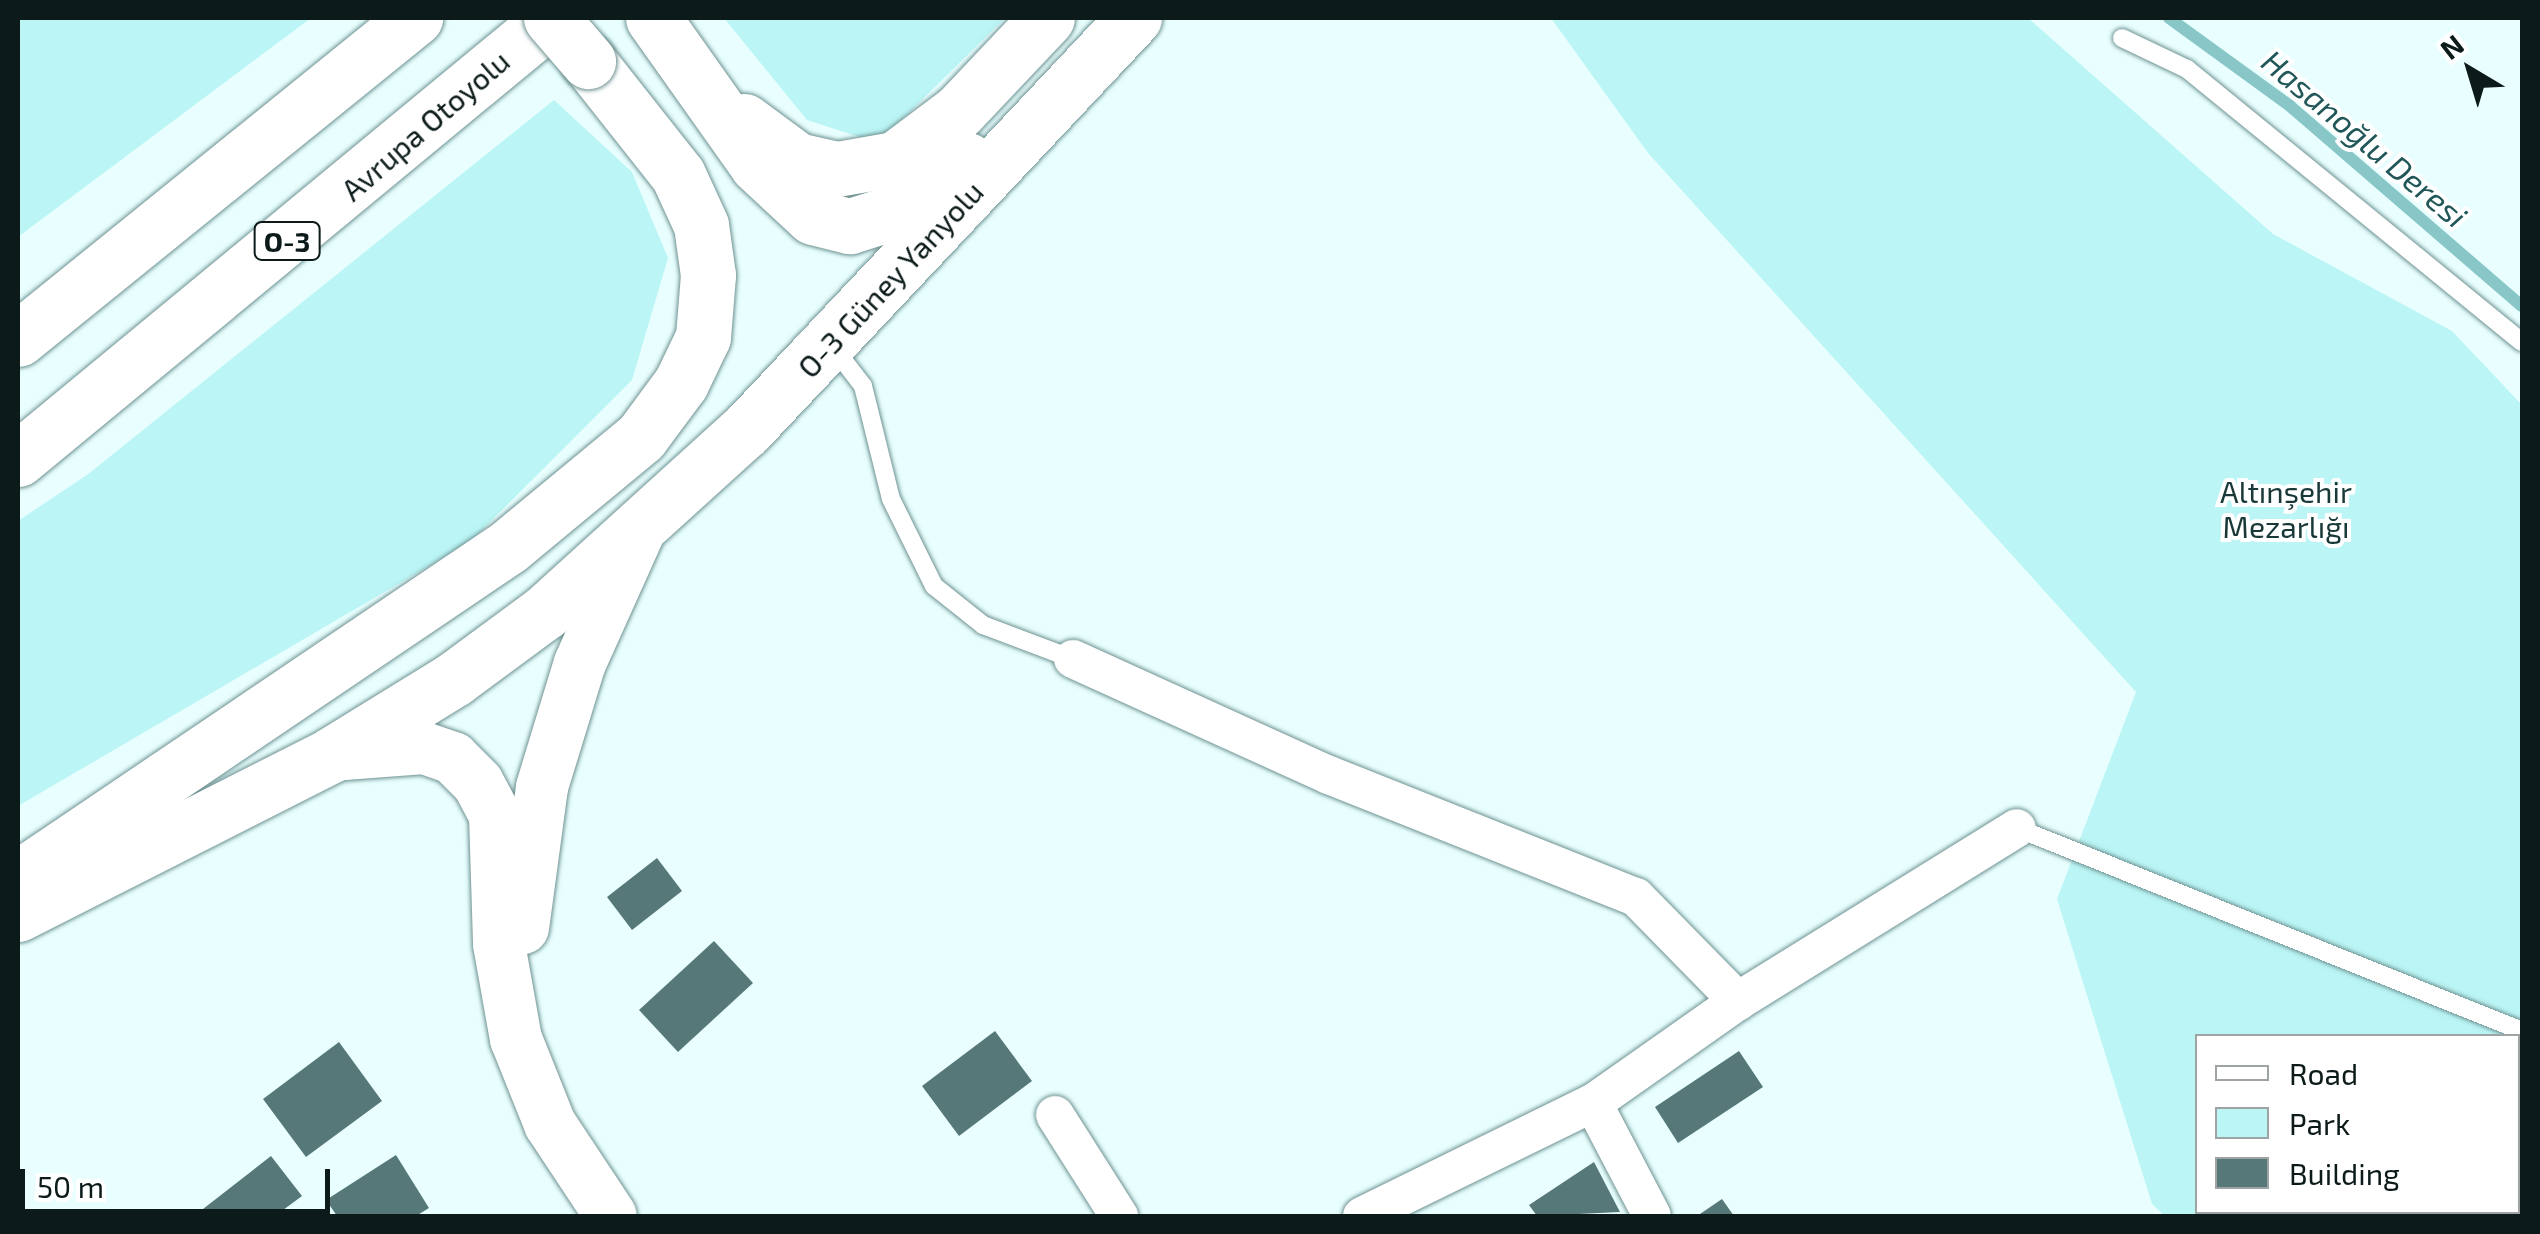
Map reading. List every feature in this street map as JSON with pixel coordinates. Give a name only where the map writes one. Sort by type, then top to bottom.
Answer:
[{"type":"main road","points":[[18,339],[414,18]]},
{"type":"main road","points":[[18,878],[508,547],[640,437],[681,383],[703,337],[708,275],[700,225],[678,175],[551,18]]},
{"type":"main road","name":"Avrupa Otoyolu","points":[[18,459],[551,18]]},
{"type":"main road","points":[[652,18],[712,92],[734,134],[782,192],[814,217],[850,226],[895,212],[932,192],[1107,18]]},
{"type":"main road","points":[[712,92],[797,160],[870,168],[895,159],[959,112],[1047,18]]},
{"type":"main road","name":"O-3 Güney Yanyolu","points":[[18,914],[331,755],[454,679],[638,534],[830,343],[1134,18]]},
{"type":"main road","points":[[516,1039],[542,787],[580,662],[638,534]]},
{"type":"main road","points":[[331,755],[424,748],[454,758],[478,782],[495,815],[499,944],[516,1039],[550,1124],[610,1216]]},
{"type":"street","points":[[1073,660],[1329,776],[1636,897],[1738,1001]]},
{"type":"street","points":[[1362,1216],[1593,1103],[1738,1001],[2016,828]]},
{"type":"street","points":[[1593,1103],[1652,1216]]},
{"type":"street","points":[[1055,1115],[1120,1216]]},
{"type":"lane","points":[[2122,38],[2186,69],[2522,342]]},
{"type":"lane","points":[[830,343],[863,386],[891,499],[934,586],[982,624],[1073,660]]},
{"type":"lane","points":[[2016,828],[2522,1031]]},
{"type":"green space","points":[[18,18],[311,18],[18,237]]},
{"type":"green space","points":[[724,18],[1005,18],[878,143],[807,120]]},
{"type":"green space","name":"Altınşehir Mezarlığı","points":[[1551,18],[2028,18],[2273,234],[2452,331],[2522,405],[2522,1216],[2165,1216],[2152,1204],[2057,899],[2136,692],[1648,153]]},
{"type":"green space","points":[[554,100],[632,172],[668,258],[632,380],[470,542],[18,806],[18,521],[87,475]]},
{"type":"building","points":[[657,858],[682,891],[632,930],[607,897]]},
{"type":"building","points":[[714,941],[753,983],[678,1052],[639,1010]]},
{"type":"building","points":[[995,1031],[1032,1081],[959,1136],[922,1086]]},
{"type":"building","points":[[339,1042],[382,1101],[306,1157],[263,1099]]},
{"type":"building","points":[[1739,1051],[1763,1087],[1678,1143],[1655,1107]]},
{"type":"building","points":[[396,1155],[429,1208],[416,1216],[337,1216],[326,1200]]},
{"type":"building","points":[[271,1156],[302,1196],[275,1216],[194,1216]]},
{"type":"building","points":[[1594,1162],[1620,1212],[1537,1216],[1529,1205]]},
{"type":"building","points":[[1722,1199],[1734,1216],[1697,1216]]},
{"type":"waterway","name":"Hasanoğlu Deresi","points":[[2169,18],[2290,106],[2522,306]]}]
